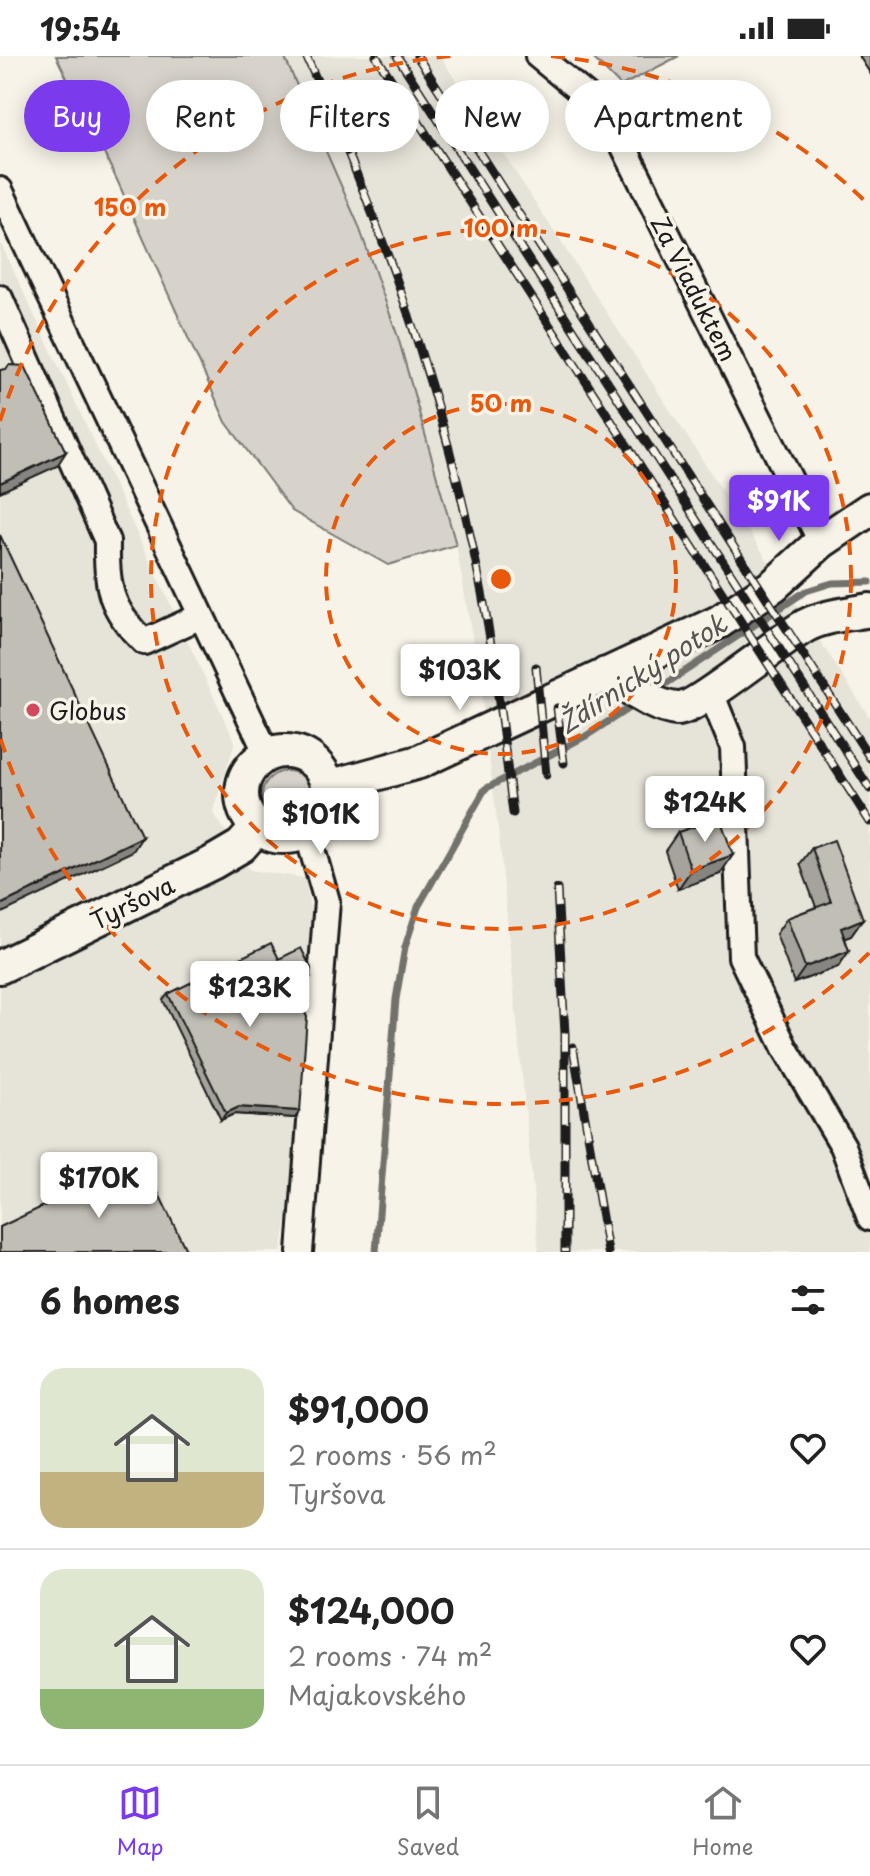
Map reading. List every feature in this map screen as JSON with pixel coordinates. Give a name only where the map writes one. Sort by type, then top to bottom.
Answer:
[{"type":"main road","points":[[328,787],[419,762],[719,622],[774,585],[821,542],[870,509]]},
{"type":"main road","points":[[606,674],[650,699],[681,710],[711,693],[747,664],[808,624],[870,610]]},
{"type":"main road","points":[[280,751],[307,757],[318,766],[328,787],[325,812],[307,832],[282,838],[257,828],[248,817],[242,789],[255,763],[267,754],[280,751]]},
{"type":"main road","name":"Tyršova","points":[[0,967],[212,863],[241,846],[257,828]]},
{"type":"street","name":"Za Viaduktem","points":[[538,56],[595,103],[616,131],[821,542]]},
{"type":"street","points":[[0,190],[267,754]]},
{"type":"street","points":[[0,298],[107,541],[106,584],[124,622],[144,642],[201,616]]},
{"type":"street","points":[[711,693],[733,747],[741,957],[785,1048],[843,1146],[870,1218]]},
{"type":"street","points":[[300,1252],[327,901],[307,832]]},
{"type":"shaded area","points":[[56,56],[284,56],[295,80],[280,80],[280,152],[326,152],[358,224],[398,337],[456,545],[388,565],[292,511],[226,422],[103,152],[130,152],[130,80],[68,80]]},
{"type":"shaded area","points":[[284,56],[440,56],[456,80],[435,80],[435,152],[502,152],[870,718],[870,1252],[539,1252],[500,845],[479,675],[456,545],[398,337],[358,224],[326,152],[419,152],[419,80],[295,80]]},
{"type":"shaded area","points":[[591,56],[679,56],[633,80],[615,80]]},
{"type":"shaded area","points":[[0,242],[235,742],[213,812],[250,870],[305,878],[315,938],[302,1133],[281,1252],[0,1252]]},
{"type":"shaded area","points":[[287,771],[305,778],[312,796],[305,814],[287,821],[269,814],[262,796],[269,778]]},
{"type":"building","points":[[9,365],[25,366],[66,452],[0,483],[0,370]]},
{"type":"building","name":"Globus","points":[[0,535],[142,837],[0,905]]},
{"type":"building","points":[[720,818],[733,855],[691,870],[678,832]]},
{"type":"building","points":[[834,840],[863,919],[841,928],[849,951],[805,967],[787,918],[831,902],[812,848]]},
{"type":"building","points":[[271,943],[279,959],[301,948],[311,968],[310,978],[292,986],[307,1017],[300,1111],[239,1107],[226,1113],[168,994]]},
{"type":"building","points":[[142,1159],[187,1252],[0,1252],[0,1227]]},
{"type":"waterway","name":"Ždírnický potok","points":[[652,693],[806,591],[832,583],[870,582]]},
{"type":"waterway","name":"Ždírnický potok","points":[[376,1252],[396,999],[405,947],[418,907],[485,789],[586,736],[635,704]]},
{"type":"railway","points":[[306,56],[365,194],[391,264],[457,479],[488,626],[513,813]]},
{"type":"railway","points":[[376,56],[870,822]]},
{"type":"railway","points":[[397,56],[870,789]]},
{"type":"railway","points":[[417,56],[870,758]]},
{"type":"railway","points":[[536,667],[546,775]]},
{"type":"railway","points":[[557,708],[564,763]]},
{"type":"railway","points":[[557,889],[565,1034],[565,1252]]},
{"type":"railway","points":[[573,1047],[608,1252]]},
{"type":"place","name":"Globus","points":[[33,710]]}]
